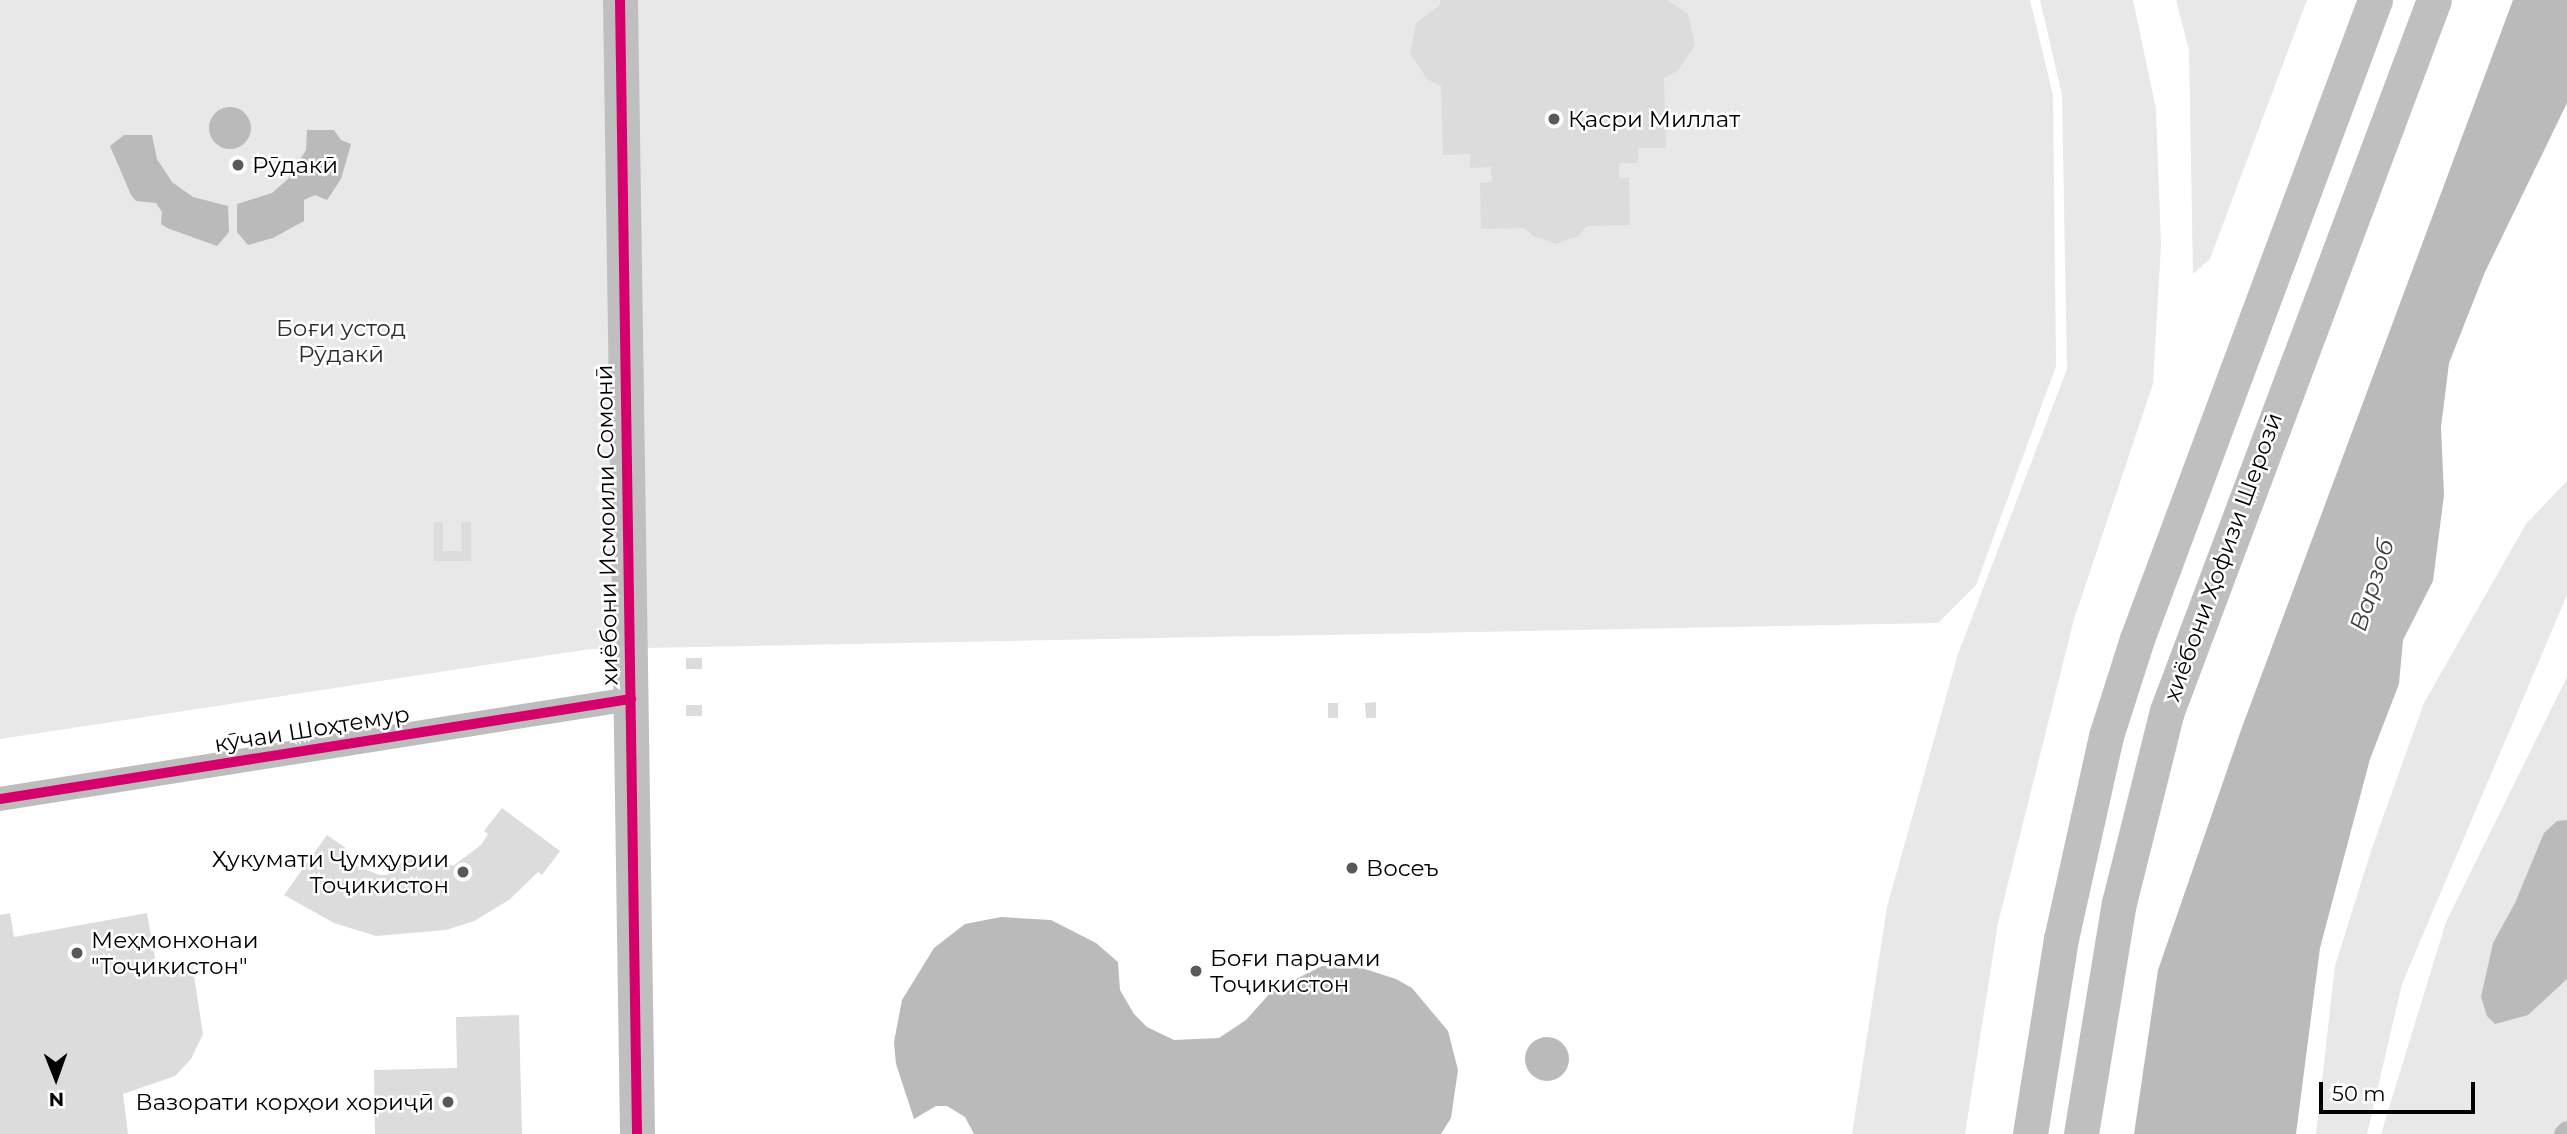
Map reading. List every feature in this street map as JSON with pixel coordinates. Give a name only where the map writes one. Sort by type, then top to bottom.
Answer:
[{"type":"main road","name":"хиёбони Исмоили Сомонӣ","points":[[620,0],[637,1134]]},
{"type":"main road","points":[[2030,1134],[2061,939],[2106,736],[2137,639],[2375,0],[2430,10]]},
{"type":"main road","name":"хиёбони Ҳофизи Шерозӣ","points":[[2081,1134],[2119,903],[2167,711],[2430,10]]},
{"type":"street","name":"кӯчаи Шоҳтемур","points":[[0,799],[631,699]]},
{"type":"green space","name":"Боғи устод Рӯдакӣ","points":[[0,0],[2030,0],[2053,95],[2056,366],[1976,585],[1938,623],[590,649],[0,739]]},
{"type":"green space","points":[[2040,0],[2133,0],[2156,109],[2161,245],[2153,384],[2074,619],[1998,923],[1965,1134],[1852,1134],[1887,907],[1958,654],[2067,369],[2062,95]]},
{"type":"green space","points":[[2176,0],[2307,0],[2210,259],[2193,274],[2189,50]]},
{"type":"green space","points":[[2567,481],[2567,595],[2402,984],[2367,1134],[2316,1134],[2335,966],[2371,851],[2424,703],[2526,524]]},
{"type":"green space","points":[[2567,677],[2567,1134],[2381,1134],[2446,922]]},
{"type":"water","name":"Варзоб","points":[[2513,0],[2567,0],[2567,103],[2485,272],[2449,363],[2441,427],[2444,495],[2433,581],[2403,640],[2399,684],[2370,759],[2320,948],[2296,1134],[2134,1134],[2158,970],[2241,730]]},
{"type":"water","points":[[230,107],[245,113],[251,128],[245,143],[230,149],[215,143],[209,128],[215,113]]},
{"type":"water","points":[[307,130],[334,130],[341,140],[351,144],[341,179],[327,200],[315,195],[304,200],[304,221],[273,238],[248,245],[237,232],[237,204],[272,193],[288,179],[306,150]]},
{"type":"water","points":[[124,135],[152,135],[157,159],[172,182],[193,197],[228,206],[229,232],[217,246],[167,228],[161,224],[162,212],[156,203],[136,201],[110,146]]},
{"type":"water","points":[[2567,820],[2567,979],[2528,1015],[2495,1024],[2487,1016],[2481,997],[2493,943],[2515,903],[2544,833],[2557,821]]},
{"type":"water","points":[[1001,917],[1051,920],[1096,943],[1118,962],[1120,990],[1134,1014],[1147,1027],[1174,1040],[1219,1038],[1246,1020],[1272,991],[1322,966],[1362,968],[1396,979],[1412,988],[1448,1031],[1458,1070],[1451,1118],[1441,1134],[974,1134],[965,1117],[947,1106],[936,1106],[914,1119],[896,1064],[894,1042],[902,1000],[934,948],[965,924]]},
{"type":"water","points":[[1547,1037],[1562,1044],[1569,1059],[1562,1074],[1547,1081],[1532,1074],[1525,1059],[1532,1044]]},
{"type":"building","name":"Қасри Миллат","points":[[1440,0],[1667,0],[1688,14],[1695,45],[1678,71],[1664,78],[1666,148],[1638,148],[1638,163],[1619,163],[1619,178],[1629,178],[1630,225],[1587,226],[1578,236],[1556,244],[1533,236],[1524,228],[1481,229],[1480,183],[1492,182],[1491,167],[1470,168],[1470,154],[1443,155],[1441,86],[1427,79],[1410,53],[1416,23],[1440,5]]},
{"type":"building","points":[[434,522],[443,522],[443,551],[462,551],[461,522],[471,522],[471,561],[434,561]]},
{"type":"building","points":[[686,658],[702,658],[702,669],[686,669]]},
{"type":"building","points":[[1376,702],[1376,718],[1366,718],[1365,703]]},
{"type":"building","points":[[1328,703],[1338,703],[1338,718],[1328,718]]},
{"type":"building","points":[[686,705],[702,705],[702,716],[686,716]]},
{"type":"building","name":"Ҳукумати Ҷумҳурии Тоҷикистон","points":[[502,808],[560,851],[542,875],[538,872],[509,900],[474,921],[446,930],[376,936],[334,923],[284,895],[327,835],[346,848],[341,857],[380,875],[387,875],[402,861],[417,857],[436,858],[453,866],[481,845],[488,834],[484,831]]},
{"type":"building","points":[[10,913],[14,937],[147,913],[157,970],[192,963],[203,1034],[191,1059],[175,1076],[123,1094],[128,1134],[0,1134],[0,915]]},
{"type":"building","points":[[1196,966],[1202,972],[1196,978],[1190,972]]},
{"type":"building","name":"Вазорати корҳои хориҷӣ","points":[[519,1015],[522,1134],[375,1134],[374,1070],[457,1068],[456,1017]]},
{"type":"waterway","points":[[2564,1134],[2567,1131]]},
{"type":"cycle path","points":[[620,0],[637,1134]]},
{"type":"cycle path","points":[[0,799],[631,699]]},
{"type":"place","name":"Қасри Миллат","points":[[1554,119]]},
{"type":"place","name":"Рӯдакӣ","points":[[238,165]]},
{"type":"place","name":"Восеъ","points":[[1352,868]]},
{"type":"place","name":"Ҳукумати Ҷумҳурии Тоҷикистон","points":[[463,872]]},
{"type":"place","name":"Меҳмонхонаи \"Тоҷикистон\"","points":[[77,953]]},
{"type":"place","name":"Боғи парчами Тоҷикистон","points":[[1196,971]]},
{"type":"place","name":"Вазорати корҳои хориҷӣ","points":[[448,1102]]}]
